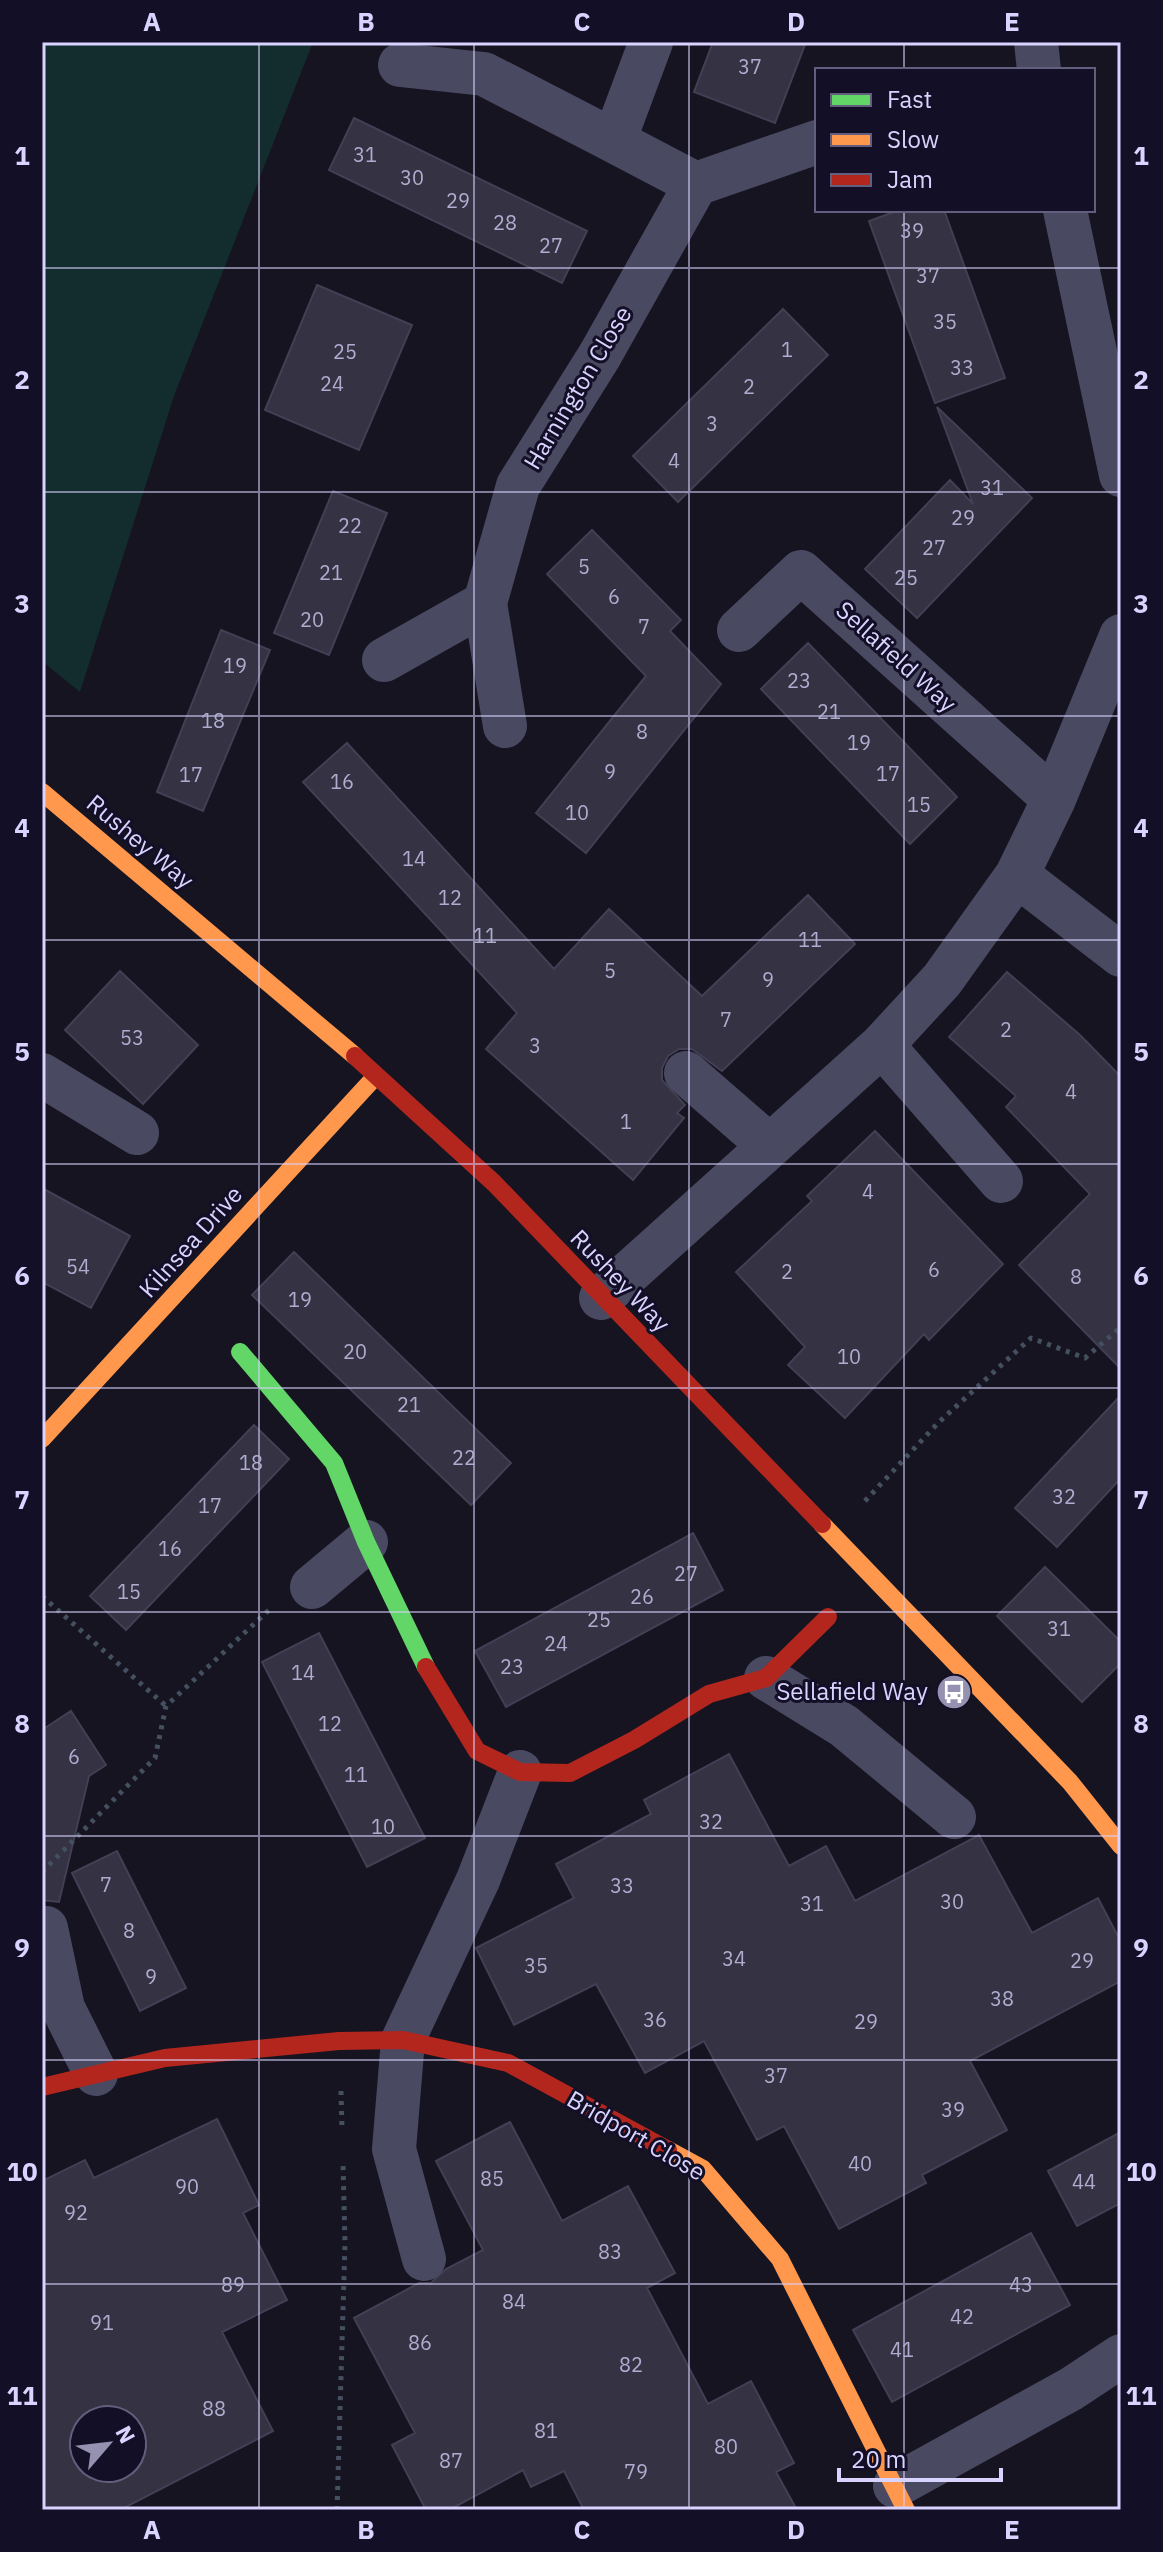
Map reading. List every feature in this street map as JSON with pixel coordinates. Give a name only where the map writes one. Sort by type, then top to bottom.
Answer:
[{"type":"street","points":[[614,141],[651,42]]},
{"type":"street","points":[[1036,42],[1039,68]]},
{"type":"street","points":[[400,65],[484,74],[696,184],[815,143]]},
{"type":"street","name":"Harnington Close","points":[[505,726],[485,603],[518,486],[600,355],[696,184]]},
{"type":"street","points":[[1065,212],[1121,475]]},
{"type":"street","name":"Sellafield Way","points":[[739,630],[801,572],[1054,799]]},
{"type":"street","points":[[384,660],[485,603]]},
{"type":"street","points":[[601,1298],[882,1045],[942,980],[1017,875],[1054,799],[1121,636]]},
{"type":"street","name":"Rushey Way","points":[[42,792],[302,1008],[494,1183],[601,1298],[1070,1782],[1121,1846]]},
{"type":"street","points":[[1017,875],[1121,955]]},
{"type":"street","points":[[882,1045],[1001,1181]]},
{"type":"street","points":[[686,1073],[770,1146]]},
{"type":"street","points":[[42,1075],[137,1133]]},
{"type":"street","name":"Kilnsea Drive","points":[[42,1439],[375,1077]]},
{"type":"street","points":[[240,1352],[334,1463],[366,1542],[434,1683],[477,1751],[520,1772],[570,1773],[709,1694],[766,1678],[828,1617]]},
{"type":"street","points":[[312,1587],[366,1542]]},
{"type":"street","points":[[766,1678],[844,1726],[954,1817]]},
{"type":"street","points":[[424,2259],[394,2149],[403,2040],[478,1880],[520,1772]]},
{"type":"street","points":[[46,1928],[63,2008],[96,2074]]},
{"type":"street","name":"Bridport Close","points":[[42,2087],[165,2058],[339,2041],[403,2040],[508,2063],[703,2169],[780,2259],[901,2498],[1121,2356]]},
{"type":"path","points":[[859,1507],[938,1423],[1031,1338],[1085,1358],[1121,1327]]},
{"type":"path","points":[[42,1872],[155,1758],[166,1706],[266,1612],[312,1587]]},
{"type":"path","points":[[42,1596],[166,1706]]},
{"type":"path","points":[[339,2041],[342,2135]]},
{"type":"path","points":[[337,2510],[345,2244],[342,2150]]},
{"type":"green space","points":[[42,42],[313,42],[174,396],[80,692],[42,661]]},
{"type":"building","points":[[713,42],[806,42],[775,123],[694,92]]},
{"type":"building","points":[[354,118],[587,231],[562,283],[329,170]]},
{"type":"building","points":[[894,212],[945,212],[1005,378],[935,403],[869,221]]},
{"type":"building","points":[[317,285],[412,325],[359,450],[265,410]]},
{"type":"building","points":[[783,309],[828,355],[678,502],[633,456]]},
{"type":"building","points":[[937,407],[1032,498],[917,618],[865,569],[950,480],[973,504]]},
{"type":"building","points":[[333,491],[387,513],[329,655],[274,633]]},
{"type":"building","points":[[592,530],[681,620],[670,631],[721,684],[586,853],[536,813],[646,676],[547,574]]},
{"type":"building","points":[[221,630],[270,650],[203,811],[157,792]]},
{"type":"building","points":[[808,643],[957,797],[910,844],[761,689]]},
{"type":"building","points":[[347,743],[554,969],[609,909],[702,996],[808,895],[855,944],[722,1071],[692,1049],[679,1049],[668,1056],[662,1068],[662,1080],[685,1105],[677,1113],[684,1118],[633,1180],[486,1049],[517,1013],[303,782]]},
{"type":"building","points":[[120,971],[198,1045],[143,1104],[65,1030]]},
{"type":"building","points":[[1007,972],[1080,1035],[1121,1077],[1121,1369],[1019,1265],[1090,1194],[1006,1107],[1016,1096],[949,1037]]},
{"type":"building","points":[[875,1131],[1003,1264],[929,1340],[924,1334],[845,1418],[788,1365],[805,1347],[736,1272],[812,1201],[807,1196]]},
{"type":"building","points":[[42,1188],[130,1236],[91,1308],[42,1282]]},
{"type":"building","points":[[294,1252],[511,1463],[471,1505],[252,1295]]},
{"type":"building","points":[[1121,1395],[1121,1478],[1057,1547],[1015,1508]]},
{"type":"building","points":[[254,1425],[289,1459],[126,1630],[90,1596]]},
{"type":"building","points":[[693,1533],[723,1590],[506,1707],[475,1651]]},
{"type":"building","points":[[1045,1567],[1121,1642],[1121,1663],[1082,1702],[997,1616]]},
{"type":"building","points":[[319,1633],[425,1838],[367,1867],[262,1662]]},
{"type":"building","points":[[71,1711],[106,1765],[89,1776],[59,1902],[42,1900],[42,1730]]},
{"type":"building","points":[[729,1754],[789,1866],[826,1846],[855,1901],[979,1835],[1032,1933],[1098,1898],[1121,1942],[1121,1981],[970,2061],[1007,2130],[922,2175],[926,2183],[839,2229],[784,2126],[757,2140],[704,2041],[645,2073],[596,1984],[514,2025],[476,1948],[574,1898],[556,1864],[651,1814],[644,1800]]},
{"type":"building","points":[[117,1851],[186,1988],[140,2011],[72,1873]]},
{"type":"building","points":[[217,2119],[259,2205],[243,2213],[287,2300],[222,2332],[273,2431],[120,2510],[42,2510],[42,2181],[85,2160],[94,2178]]},
{"type":"building","points":[[510,2122],[562,2221],[628,2186],[675,2273],[647,2288],[708,2404],[751,2381],[794,2463],[776,2472],[797,2510],[584,2510],[564,2471],[531,2487],[523,2470],[449,2510],[426,2510],[392,2445],[415,2433],[354,2318],[419,2283],[431,2283],[446,2269],[483,2250],[436,2161]]},
{"type":"building","points":[[1121,2132],[1121,2203],[1077,2226],[1048,2171]]},
{"type":"building","points":[[1031,2233],[1070,2305],[892,2402],[853,2330]]},
{"type":"traffic: fast","points":[[240,1352],[334,1463],[366,1542],[426,1667]]},
{"type":"traffic: slow","points":[[42,792],[355,1056]]},
{"type":"traffic: slow","points":[[42,1439],[375,1077]]},
{"type":"traffic: slow","points":[[822,1524],[1070,1782],[1121,1846]]},
{"type":"traffic: slow","points":[[668,2150],[703,2169],[780,2259],[906,2510]]},
{"type":"traffic: jam","points":[[355,1056],[494,1183],[822,1524]]},
{"type":"traffic: jam","points":[[426,1667],[477,1751],[520,1772],[570,1773],[634,1740],[709,1694],[766,1678],[828,1617]]},
{"type":"traffic: jam","points":[[42,2087],[165,2058],[339,2041],[403,2040],[508,2063],[668,2150]]},
{"type":"place","name":"Sellafield Way","points":[[954,1692]]}]
